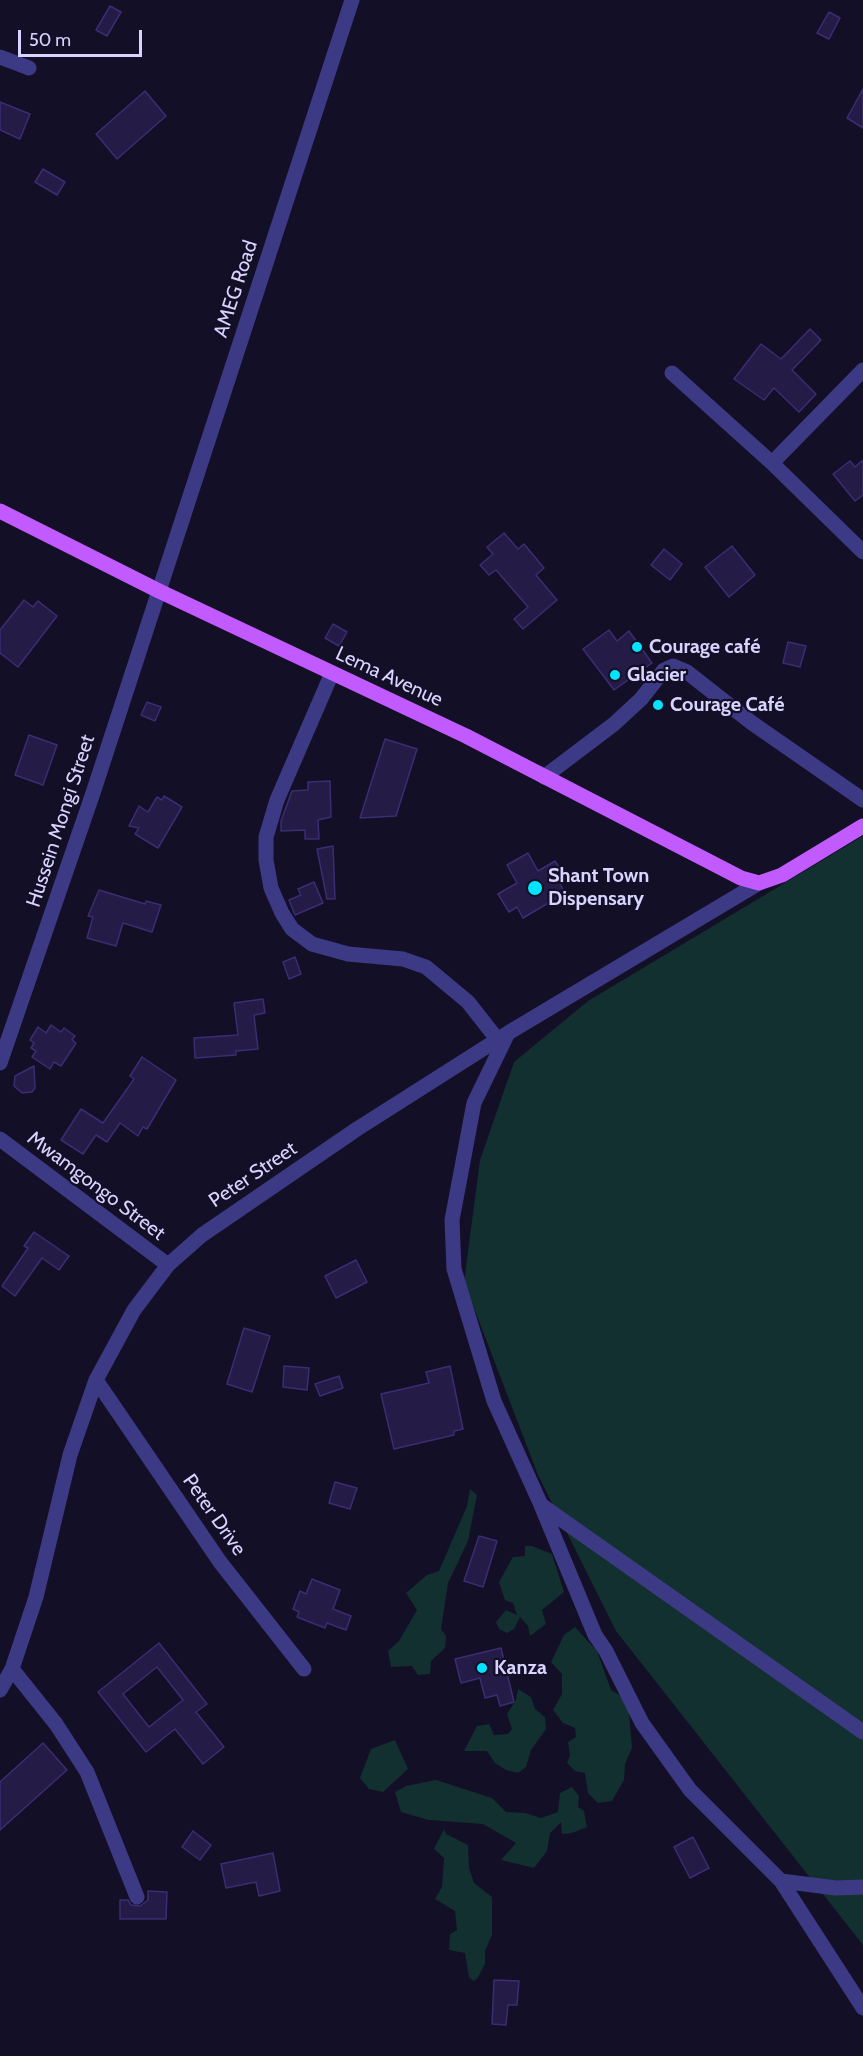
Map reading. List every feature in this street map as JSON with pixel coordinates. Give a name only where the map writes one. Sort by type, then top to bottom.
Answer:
[{"type":"main road","name":"Lema Avenue","points":[[0,511],[159,591],[466,736],[717,867],[759,883]]},
{"type":"main road","points":[[759,883],[782,875],[863,826]]},
{"type":"street","name":"AMEG Road","points":[[159,591],[352,0]]},
{"type":"street","points":[[0,57],[29,68]]},
{"type":"street","points":[[772,463],[863,370]]},
{"type":"street","points":[[672,373],[772,463],[863,552]]},
{"type":"street","name":"Hussein Mongi Street","points":[[0,1063],[35,966],[159,591]]},
{"type":"street","points":[[544,777],[614,724],[641,699],[664,670],[673,666],[687,672],[752,723],[863,800]]},
{"type":"street","points":[[332,674],[277,800],[266,837],[266,860],[271,888],[292,929],[312,944],[348,954],[403,959],[426,967],[468,1002],[503,1036],[474,1103],[452,1220],[454,1269],[494,1401],[541,1505],[595,1635],[606,1651],[642,1724],[690,1790],[781,1881],[863,2008]]},
{"type":"street","name":"Peter Street","points":[[0,1690],[12,1669],[36,1597],[70,1455],[96,1380],[134,1310],[168,1265],[202,1235],[503,1036],[759,883]]},
{"type":"street","name":"Mwamgongo Street","points":[[0,1139],[168,1265]]},
{"type":"street","name":"Peter Drive","points":[[96,1380],[220,1562],[303,1669]]},
{"type":"street","points":[[541,1505],[863,1732]]},
{"type":"street","points":[[12,1669],[56,1724],[87,1772],[137,1897]]},
{"type":"street","points":[[781,1881],[837,1888],[863,1887]]},
{"type":"green space","points":[[863,836],[863,1945],[616,1631],[538,1475],[464,1282],[480,1160],[514,1062],[588,1001]]},
{"type":"green space","points":[[470,1489],[477,1495],[468,1541],[448,1583],[441,1629],[446,1636],[445,1648],[431,1661],[430,1674],[418,1675],[412,1666],[391,1667],[388,1651],[399,1641],[417,1610],[406,1593],[427,1575],[439,1571],[467,1506]]},
{"type":"green space","points":[[525,1546],[532,1546],[552,1554],[564,1592],[542,1610],[546,1624],[530,1636],[528,1626],[520,1617],[514,1629],[507,1633],[499,1629],[496,1622],[506,1610],[517,1615],[513,1603],[505,1600],[499,1582],[513,1557],[525,1556]]},
{"type":"green space","points":[[575,1627],[597,1651],[611,1690],[628,1700],[632,1748],[625,1764],[624,1780],[612,1801],[598,1803],[588,1793],[585,1773],[575,1771],[567,1763],[570,1755],[568,1742],[576,1737],[575,1728],[563,1723],[553,1710],[562,1694],[562,1674],[551,1662],[564,1635]]},
{"type":"green space","points":[[518,1689],[531,1697],[535,1709],[545,1717],[546,1729],[531,1750],[526,1767],[518,1773],[506,1770],[495,1763],[487,1751],[464,1751],[477,1726],[489,1724],[494,1735],[508,1734],[512,1729],[507,1714],[516,1700]]},
{"type":"green space","points":[[395,1740],[408,1769],[383,1792],[369,1789],[360,1778],[371,1749]]},
{"type":"green space","points":[[436,1780],[492,1798],[506,1812],[525,1813],[541,1818],[558,1812],[560,1793],[572,1787],[579,1796],[578,1807],[584,1811],[587,1827],[562,1834],[561,1822],[550,1833],[547,1851],[534,1868],[501,1860],[516,1843],[483,1824],[429,1820],[401,1812],[395,1792],[406,1786]]},
{"type":"green space","points":[[444,1829],[446,1834],[468,1845],[469,1868],[474,1883],[492,1897],[492,1935],[485,1951],[485,1964],[477,1979],[473,1981],[469,1977],[465,1953],[449,1950],[450,1934],[457,1930],[455,1911],[435,1899],[442,1887],[444,1858],[434,1849]]},
{"type":"building","points":[[110,6],[121,12],[107,36],[96,30]]},
{"type":"building","points":[[829,12],[840,18],[829,39],[817,33]]},
{"type":"building","points":[[863,89],[863,128],[847,118]]},
{"type":"building","points":[[145,91],[166,116],[117,159],[96,134]]},
{"type":"building","points":[[0,102],[30,114],[20,139],[0,130]]},
{"type":"building","points":[[43,169],[65,182],[57,195],[35,182]]},
{"type":"building","points":[[810,329],[821,340],[792,370],[816,394],[799,412],[774,388],[764,400],[734,379],[761,344],[781,359]]},
{"type":"building","points":[[863,460],[863,495],[855,501],[833,474],[850,461],[855,467]]},
{"type":"building","points":[[504,533],[518,549],[524,544],[544,568],[536,575],[557,600],[523,629],[514,619],[528,607],[496,570],[489,575],[480,565],[493,554],[487,547]]},
{"type":"building","points":[[732,546],[755,575],[729,597],[705,567]]},
{"type":"building","points":[[664,549],[682,564],[670,580],[651,565]]},
{"type":"building","points":[[24,600],[33,607],[38,601],[57,616],[18,667],[0,653],[0,630]]},
{"type":"building","points":[[333,624],[347,632],[339,646],[325,638]]},
{"type":"building","points":[[609,630],[617,641],[629,631],[652,663],[614,690],[583,649]]},
{"type":"building","points":[[788,642],[806,646],[800,667],[783,663]]},
{"type":"building","points":[[147,702],[161,707],[155,721],[141,715]]},
{"type":"building","points":[[29,735],[57,745],[43,785],[15,775]]},
{"type":"building","points":[[385,739],[417,749],[396,816],[360,818]]},
{"type":"building","points":[[330,781],[331,817],[318,820],[319,839],[305,839],[305,830],[281,831],[281,821],[292,791],[308,790],[308,782]]},
{"type":"building","points":[[164,796],[182,807],[158,848],[135,834],[139,828],[129,826],[139,806],[148,812],[157,797],[162,800]]},
{"type":"building","points":[[333,846],[335,899],[327,899],[317,849]]},
{"type":"building","name":"Shant Town Dispensary","points":[[528,853],[538,871],[555,861],[566,878],[559,882],[565,893],[523,918],[517,907],[509,912],[498,894],[517,883],[507,865]]},
{"type":"building","points":[[314,882],[323,903],[295,915],[289,900],[301,895],[298,889]]},
{"type":"building","points":[[99,890],[145,904],[146,901],[161,905],[152,932],[123,923],[116,946],[87,938],[93,917],[88,916]]},
{"type":"building","points":[[295,957],[301,974],[289,979],[283,962]]},
{"type":"building","points":[[263,999],[265,1013],[254,1015],[258,1049],[236,1051],[236,1055],[195,1058],[194,1038],[238,1035],[234,1003]]},
{"type":"building","points":[[51,1025],[61,1032],[64,1028],[75,1036],[72,1040],[76,1043],[61,1066],[54,1062],[50,1069],[32,1057],[36,1051],[31,1048],[34,1043],[30,1040],[38,1027],[46,1033]]},
{"type":"building","points":[[142,1057],[176,1080],[147,1129],[143,1127],[138,1136],[120,1123],[107,1142],[96,1135],[83,1154],[61,1140],[81,1109],[103,1123],[134,1079],[130,1076]]},
{"type":"building","points":[[34,1066],[35,1088],[32,1092],[22,1093],[14,1086],[15,1076]]},
{"type":"building","points":[[34,1232],[69,1256],[59,1270],[42,1258],[15,1296],[2,1286],[28,1248],[24,1246]]},
{"type":"building","points":[[356,1260],[367,1282],[336,1298],[325,1276]]},
{"type":"building","points":[[244,1328],[270,1336],[252,1392],[227,1384]]},
{"type":"building","points":[[284,1366],[309,1368],[307,1390],[283,1387]]},
{"type":"building","points":[[450,1366],[463,1429],[454,1431],[454,1435],[394,1449],[381,1394],[429,1383],[426,1372]]},
{"type":"building","points":[[339,1376],[343,1388],[320,1396],[315,1384]]},
{"type":"building","points":[[335,1482],[357,1488],[350,1509],[329,1503]]},
{"type":"building","points":[[479,1536],[497,1541],[483,1587],[464,1581]]},
{"type":"building","points":[[312,1579],[340,1590],[333,1609],[351,1616],[346,1630],[327,1623],[325,1628],[297,1617],[299,1612],[293,1609],[300,1591],[306,1594]]},
{"type":"building","points":[[159,1643],[207,1704],[196,1712],[224,1747],[203,1764],[175,1729],[146,1752],[98,1692]],"holes":[[[157,1667],[183,1700],[149,1727],[123,1694]]]},
{"type":"building","name":"Kanza","points":[[501,1648],[514,1702],[500,1706],[497,1695],[485,1698],[480,1678],[461,1683],[455,1659]]},
{"type":"building","points":[[43,1743],[67,1770],[0,1830],[0,1782]]},
{"type":"building","points":[[193,1831],[211,1845],[200,1860],[182,1847]]},
{"type":"building","points":[[693,1837],[709,1868],[690,1878],[674,1847]]},
{"type":"building","points":[[273,1853],[280,1891],[259,1896],[256,1882],[226,1888],[221,1864]]},
{"type":"building","points":[[148,1891],[167,1892],[166,1919],[120,1919],[120,1900],[128,1900],[131,1905],[140,1906],[148,1900]]},
{"type":"building","points":[[494,1980],[519,1981],[517,2005],[508,2005],[506,2025],[492,2024]]},
{"type":"place","name":"Courage café","points":[[637,647]]},
{"type":"place","name":"Glacier","points":[[615,675]]},
{"type":"place","name":"Courage Café","points":[[658,705]]},
{"type":"place","name":"Shant Town Dispensary","points":[[535,888]]},
{"type":"place","name":"Kanza","points":[[482,1668]]}]
